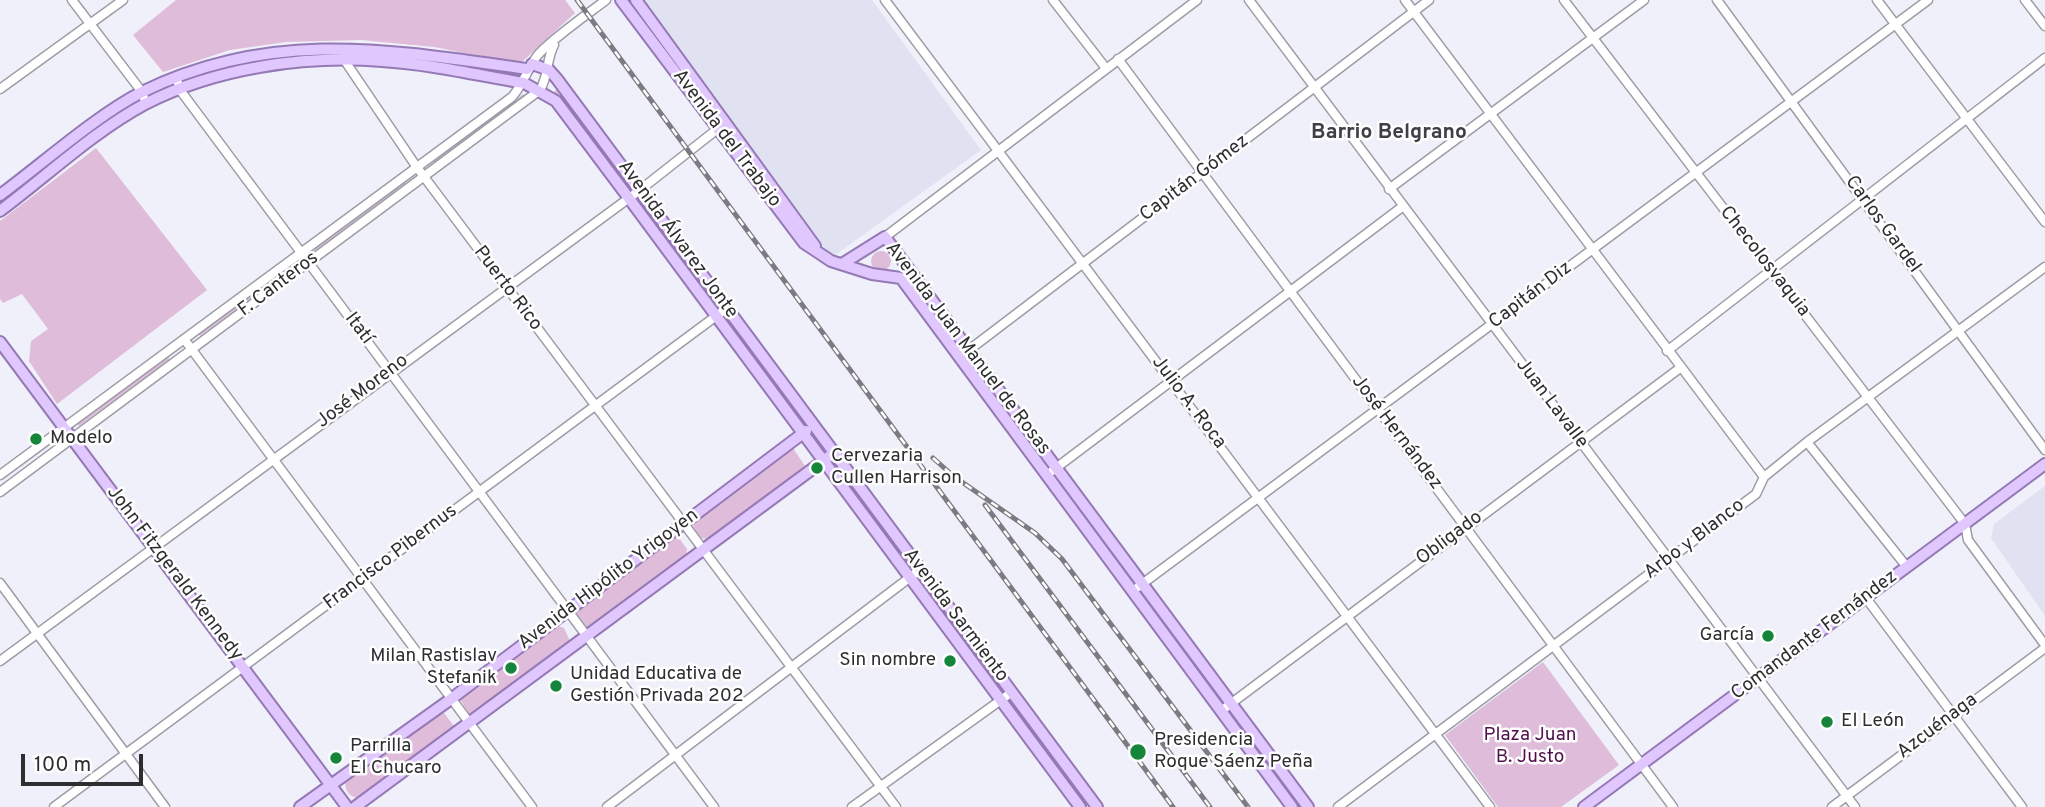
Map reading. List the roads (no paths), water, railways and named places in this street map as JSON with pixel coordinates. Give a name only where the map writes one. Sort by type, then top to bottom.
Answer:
[{"type":"main road","name":"Avenida del Trabajo","points":[[621,0],[722,126],[804,243],[822,257],[842,264]]},
{"type":"main road","points":[[636,0],[722,126]]},
{"type":"main road","points":[[0,211],[120,120],[178,85],[226,61],[277,52],[343,47],[548,70]]},
{"type":"main road","name":"Avenida Álvarez Jonte","points":[[178,85],[251,69],[343,60],[412,64],[524,83],[540,90],[555,101],[802,434]]},
{"type":"main road","name":"Avenida Álvarez Jonte","points":[[548,70],[813,425]]},
{"type":"main road","points":[[0,195],[142,92],[178,85]]},
{"type":"main road","name":"Avenida Juan Manuel de Rosas","points":[[842,264],[885,237],[964,354]]},
{"type":"main road","points":[[863,251],[864,265],[872,274]]},
{"type":"main road","points":[[897,276],[903,261]]},
{"type":"main road","name":"Avenida Juan Manuel de Rosas","points":[[842,264],[872,274],[901,278],[964,354],[1138,588],[1231,704],[1308,807]]},
{"type":"main road","name":"John Fitzgerald Kennedy","points":[[0,342],[347,807]]},
{"type":"main road","name":"Avenida Hipólito Yrigoyen","points":[[300,807],[451,699],[813,425]]},
{"type":"main road","name":"Avenida Sarmiento","points":[[813,425],[1097,807]]},
{"type":"main road","name":"Avenida Sarmiento","points":[[802,434],[1080,807]]},
{"type":"main road","name":"Avenida Hipólito Yrigoyen","points":[[355,807],[834,453]]},
{"type":"main road","name":"Comandante Fernández","points":[[1584,807],[2045,464]]},
{"type":"main road","name":"Avenida Juan Manuel de Rosas","points":[[1138,588],[1221,711],[1292,807]]},
{"type":"street","points":[[72,0],[142,92],[146,104]]},
{"type":"street","points":[[0,89],[123,0]]},
{"type":"street","points":[[524,83],[538,55],[606,0]]},
{"type":"street","points":[[1053,0],[1105,67]]},
{"type":"street","points":[[885,237],[1105,67],[1197,0]]},
{"type":"street","name":"Juan Lavalle","points":[[1249,0],[1313,89],[1855,807]]},
{"type":"street","points":[[1405,0],[1679,368],[1764,477]]},
{"type":"street","name":"Capitán Gómez","points":[[964,354],[1429,0]]},
{"type":"street","name":"Checolosvaquia","points":[[1564,0],[1965,524],[1968,540],[2045,646]]},
{"type":"street","points":[[1389,189],[1644,0]]},
{"type":"street","name":"Carlos Gardel","points":[[1717,0],[2045,450]]},
{"type":"street","points":[[1877,0],[2045,222]]},
{"type":"street","name":"Capitán Diz","points":[[1138,588],[1928,0]]},
{"type":"street","points":[[2025,0],[2045,26]]},
{"type":"street","name":"Julio A. Roca","points":[[889,1],[1490,807]]},
{"type":"street","points":[[540,90],[548,70],[550,54],[558,40]]},
{"type":"street","points":[[343,47],[343,60]]},
{"type":"street","points":[[1667,351],[1772,273],[2045,58]]},
{"type":"street","name":"José Hernández","points":[[1118,59],[1673,807]]},
{"type":"street","name":"Puerto Rico","points":[[343,60],[424,178],[896,807]]},
{"type":"street","name":"F. Canteros","points":[[0,475],[512,97],[524,83]]},
{"type":"street","name":"Itatí","points":[[178,85],[714,807]]},
{"type":"street","name":"F. Canteros","points":[[0,492],[540,90]]},
{"type":"street","name":"José Moreno","points":[[0,661],[505,286],[640,190],[722,126]]},
{"type":"street","points":[[1051,471],[1402,207]]},
{"type":"street","name":"Arbo y Blanco","points":[[1338,807],[1756,494],[1764,477],[1807,442],[2045,267]]},
{"type":"street","name":"Francisco Pibernus","points":[[54,807],[727,309]]},
{"type":"street","points":[[184,339],[532,807]]},
{"type":"street","name":"Obligado","points":[[1221,711],[1679,368]]},
{"type":"street","points":[[1807,442],[1907,567]]},
{"type":"street","points":[[607,807],[921,569]]},
{"type":"street","points":[[0,583],[165,807]]},
{"type":"street","points":[[1866,598],[2022,807]]},
{"type":"street","name":"Azcuénaga","points":[[1832,807],[2045,646]]},
{"type":"street","points":[[852,807],[1012,692]]},
{"type":"railway","points":[[577,0],[1173,807]]},
{"type":"railway","points":[[933,458],[959,481]]},
{"type":"railway","points":[[952,475],[1035,533],[1062,559],[1248,807]]},
{"type":"railway","points":[[985,505],[1210,807]]},
{"type":"place","name":"Modelo","points":[[36,439]]},
{"type":"place","name":"Cervezaria Cullen Harrison","points":[[817,468]]},
{"type":"place","name":"García","points":[[1768,636]]},
{"type":"place","name":"Sin nombre","points":[[950,661]]},
{"type":"place","name":"Milan Rastislav Stefanik","points":[[511,668]]},
{"type":"place","name":"Unidad Educativa de Gestión Privada 202","points":[[556,686]]},
{"type":"place","name":"El León","points":[[1827,722]]},
{"type":"place","name":"Presidencia Roque Sáenz Peña","points":[[1138,752]]},
{"type":"place","name":"Parrilla El Chucaro","points":[[336,758]]},
{"type":"district","name":"Barrio Belgrano","points":[[1389,134]]},
{"type":"park label","name":"Plaza Juan B. Justo","points":[[1530,747]]}]
